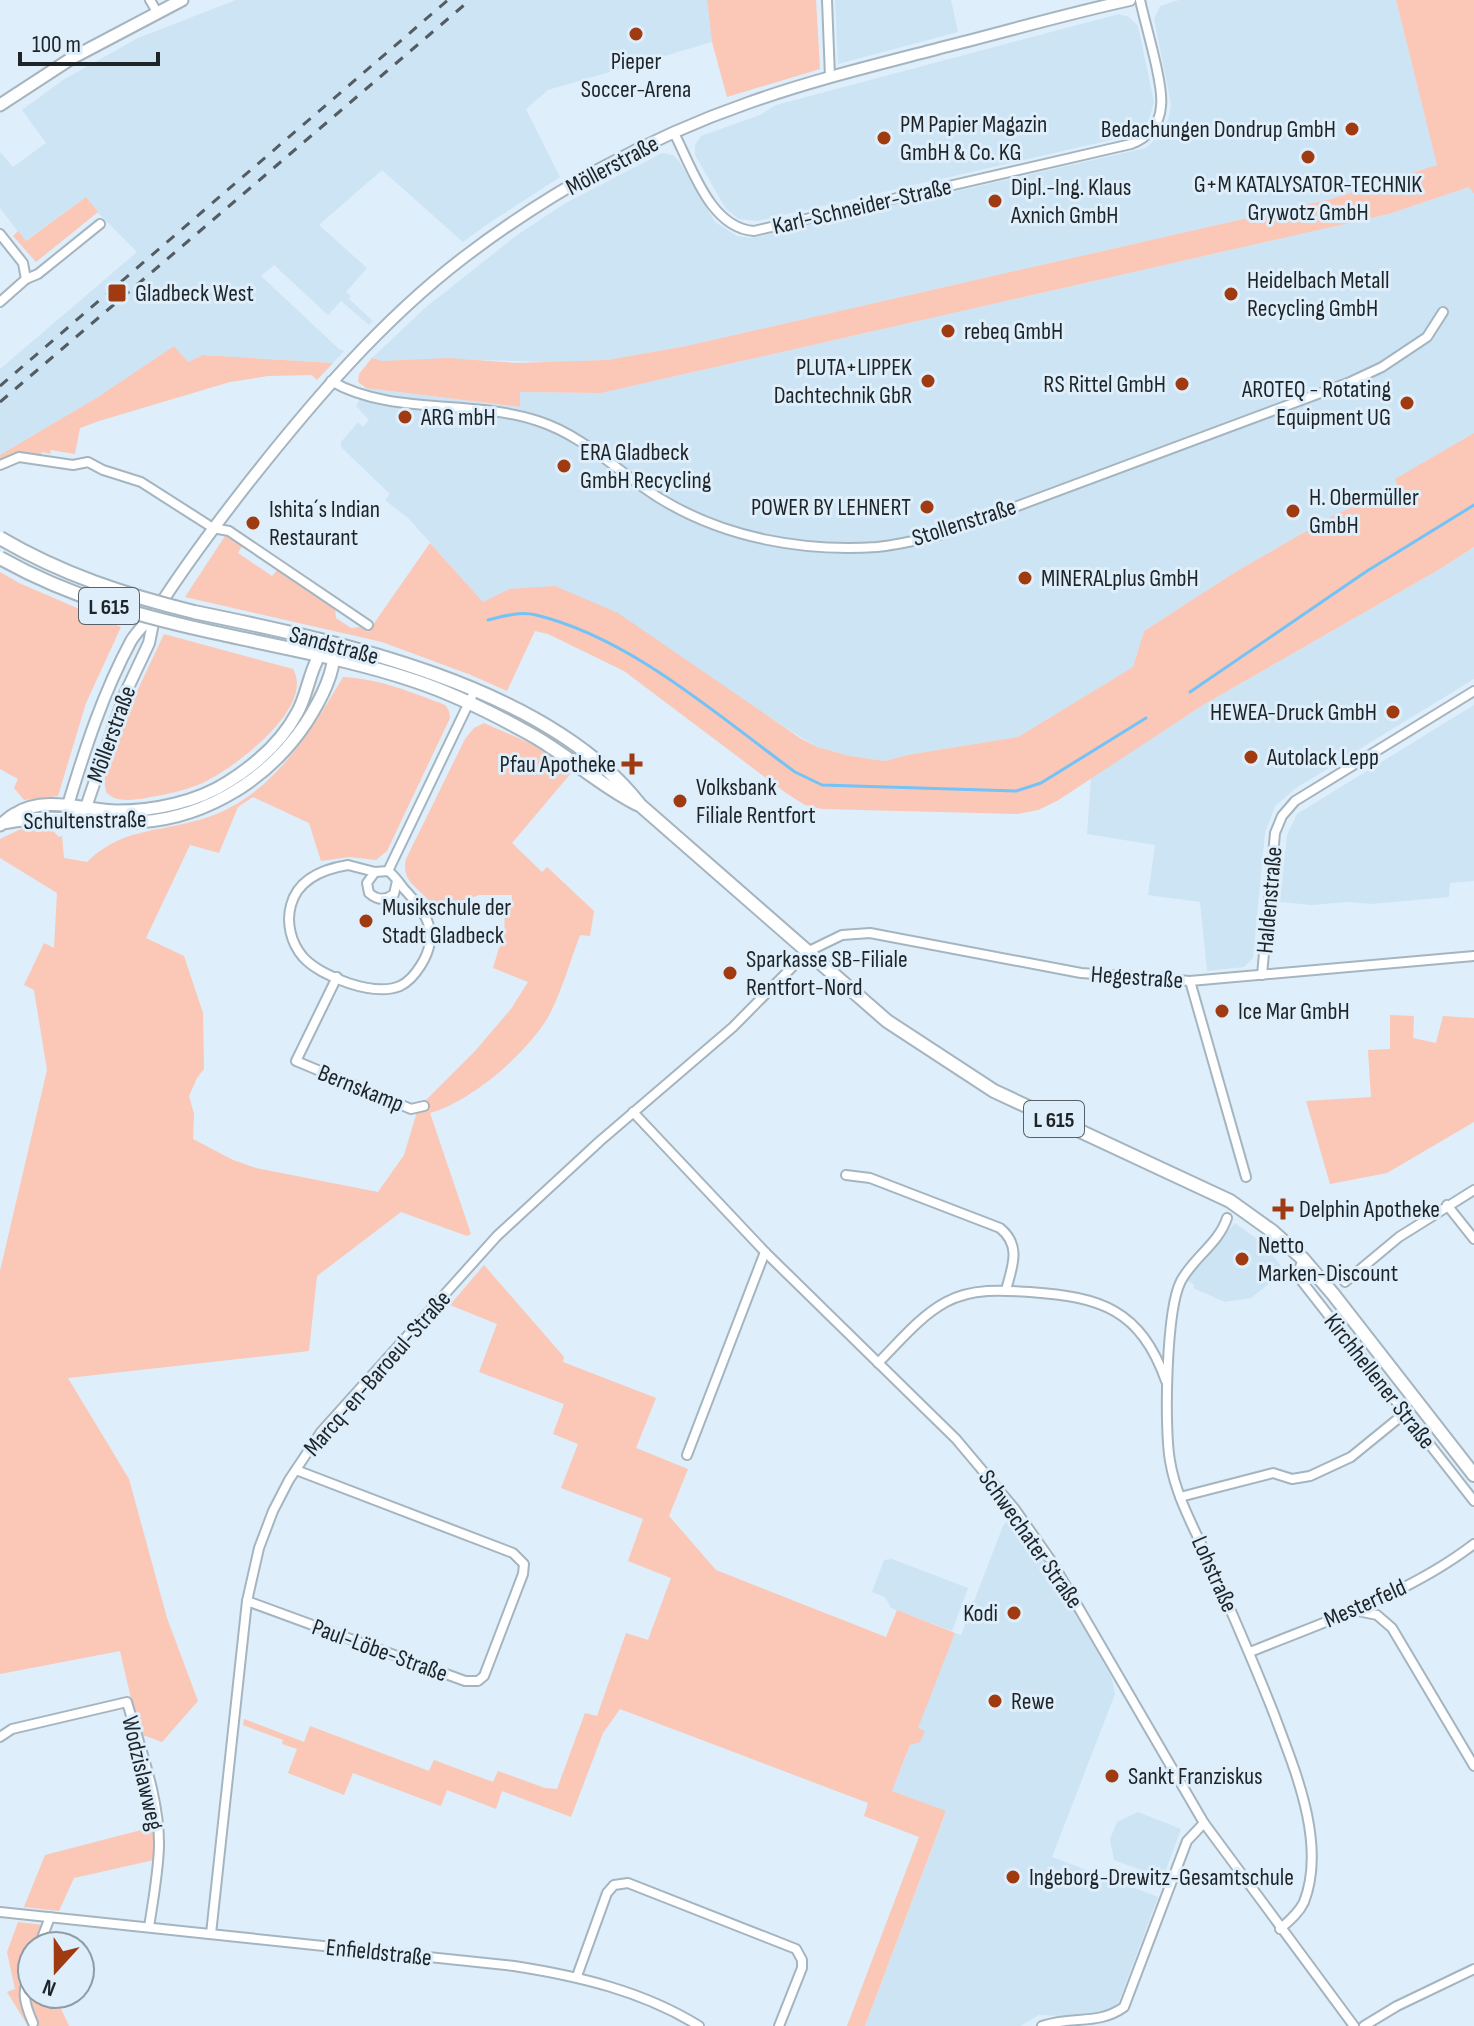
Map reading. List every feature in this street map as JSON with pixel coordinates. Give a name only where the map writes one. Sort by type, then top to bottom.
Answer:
[{"type":"main road","points":[[0,105],[72,58],[182,0]]},
{"type":"main road","points":[[0,114],[22,91]]},
{"type":"main road","name":"Sandstraße","points":[[0,538],[61,571],[96,584],[194,612],[404,664],[475,690],[525,715],[560,736],[626,788],[640,805],[807,952]]},
{"type":"main road","name":"Sandstraße","points":[[0,558],[86,599],[156,620],[336,659],[415,681],[532,735],[577,763],[620,796],[640,805]]},
{"type":"main road","points":[[319,655],[333,644],[336,659]]},
{"type":"main road","name":"Schultenstraße","points":[[2,824],[16,813],[29,809],[68,805],[115,811],[149,809],[178,803],[226,784],[248,768],[282,735],[297,713],[319,655]]},
{"type":"main road","name":"Schultenstraße","points":[[2,824],[30,818],[139,822],[199,809],[226,798],[273,763],[294,741],[312,713],[336,659]]},
{"type":"main road","name":"Kirchhellener Straße","points":[[807,952],[887,1021],[994,1091],[1230,1201],[1272,1231],[1303,1259],[1474,1475]]},
{"type":"street","points":[[150,0],[157,12]]},
{"type":"street","points":[[827,0],[830,77]]},
{"type":"street","name":"Möllerstraße","points":[[155,613],[149,643],[125,694],[86,807],[75,818],[68,805],[106,691],[134,636],[155,613],[213,528],[331,381],[380,331],[462,259],[561,192],[674,133],[747,103],[830,77],[1130,0]]},
{"type":"street","name":"Karl-Schneider-Straße","points":[[674,133],[716,212],[733,227],[754,231],[1131,144],[1148,135],[1155,126],[1161,107],[1140,0]]},
{"type":"street","points":[[0,302],[100,224]]},
{"type":"street","points":[[0,234],[23,263],[26,279]]},
{"type":"street","name":"Stollenstraße","points":[[331,381],[347,391],[369,397],[498,412],[537,420],[581,442],[660,499],[704,522],[744,535],[822,547],[879,547],[937,536],[1350,382],[1382,367],[1427,337],[1443,312]]},
{"type":"street","points":[[0,465],[19,457],[73,465],[88,462],[155,489],[213,528],[229,531],[368,625]]},
{"type":"street","points":[[388,871],[475,690]]},
{"type":"street","name":"Haldenstraße","points":[[1262,975],[1275,833],[1282,816],[1295,801],[1474,691]]},
{"type":"street","points":[[348,865],[375,872],[388,871],[424,910],[428,921],[429,944],[416,973],[401,985],[369,990],[309,963],[297,949],[289,924],[292,903],[306,882],[323,871],[348,865]]},
{"type":"street","points":[[375,872],[369,879],[368,888],[377,899],[387,899],[394,894],[397,880]]},
{"type":"street","name":"Hegestraße","points":[[807,952],[842,935],[870,933],[1081,973],[1190,981],[1474,956]]},
{"type":"street","name":"Marcq-en-Baroeul-Straße","points":[[211,1934],[247,1601],[259,1548],[273,1511],[296,1470],[321,1432],[497,1236],[633,1112],[733,1027],[807,952]]},
{"type":"street","name":"Bernskamp","points":[[337,977],[296,1061],[411,1109],[424,1106]]},
{"type":"street","points":[[1190,981],[1246,1177]]},
{"type":"street","name":"Schwechater Straße","points":[[633,1112],[765,1252],[956,1439],[1031,1531],[1204,1823],[1354,2026]]},
{"type":"street","points":[[846,1175],[870,1178],[1000,1228],[1010,1237],[1015,1253],[1006,1290]]},
{"type":"street","points":[[1345,1282],[1399,1237],[1474,1190]]},
{"type":"street","points":[[1447,1205],[1474,1239]]},
{"type":"street","name":"Lohstraße","points":[[1227,1218],[1224,1228],[1186,1274],[1176,1292],[1167,1385],[1170,1460],[1180,1497],[1250,1652],[1302,1789],[1308,1819],[1309,1871],[1304,1902],[1293,1918],[1280,1929]]},
{"type":"street","points":[[687,1455],[765,1252]]},
{"type":"street","name":"Kirchhellener Straße","points":[[1303,1259],[1297,1275],[1474,1501]]},
{"type":"street","points":[[878,1363],[921,1320],[947,1301],[973,1292],[1006,1290],[1081,1297],[1097,1301],[1121,1315],[1138,1328],[1156,1354],[1167,1385]]},
{"type":"street","points":[[1180,1497],[1273,1473],[1292,1479],[1310,1476],[1351,1457],[1405,1413]]},
{"type":"street","name":"Paul-Löbe-Straße","points":[[247,1601],[465,1681],[478,1681],[484,1676],[511,1605],[524,1564],[513,1553],[296,1470]]},
{"type":"street","name":"Mesterfeld","points":[[1250,1652],[1433,1572],[1474,1544]]},
{"type":"street","points":[[1352,1610],[1377,1615],[1392,1628],[1474,1766]]},
{"type":"street","name":"Wodzislawweg","points":[[0,1737],[12,1729],[127,1702],[158,1826],[159,1847],[149,1927]]},
{"type":"street","points":[[1042,2026],[1054,2022],[1100,2024],[1113,2019],[1124,2007],[1187,1841],[1204,1823]]},
{"type":"street","points":[[577,1976],[607,1893],[614,1885],[628,1883],[793,1945],[801,1956],[802,1968],[779,2026]]},
{"type":"street","name":"Enfieldstraße","points":[[0,1912],[514,1966],[577,1976],[634,1996],[699,2026]]},
{"type":"street","points":[[45,1930],[50,1917]]},
{"type":"street","points":[[1364,2026],[1397,2006],[1474,1969]]},
{"type":"street","points":[[28,2010],[33,2023]]},
{"type":"shaded area","points":[[236,0],[707,0],[712,42],[548,90],[526,109],[560,177],[463,242],[382,170],[319,225],[367,268],[346,292],[351,296],[349,299],[373,321],[369,325],[341,301],[328,315],[274,265],[261,276],[344,351],[333,363],[204,355],[188,362],[174,346],[98,397],[0,455],[0,369],[137,252],[86,197],[25,241],[0,208],[0,152],[13,167],[46,143],[22,110],[63,80],[138,38]]},
{"type":"shaded area","points":[[707,0],[816,0],[820,69],[727,97],[712,42]]},
{"type":"shaded area","points":[[835,0],[951,0],[958,32],[838,64]]},
{"type":"shaded area","points":[[1179,0],[1396,0],[1437,165],[1331,199],[686,346],[607,360],[382,361],[372,358],[425,308],[517,235],[564,204],[662,153],[673,155],[679,161],[715,222],[737,236],[751,238],[1146,148],[1160,135],[1169,117],[1171,104],[1154,19],[1160,6]]},
{"type":"shaded area","points":[[1396,0],[1474,0],[1474,194],[1469,187],[1389,214],[601,393],[520,392],[520,407],[366,388],[358,382],[359,374],[372,358],[382,361],[448,358],[516,363],[607,360],[686,346],[1331,199],[1437,165]]},
{"type":"shaded area","points":[[1119,14],[1129,17],[1138,26],[1154,102],[1149,120],[1132,135],[758,221],[739,219],[726,209],[695,155],[695,145],[701,136],[760,115],[776,105]]},
{"type":"shaded area","points":[[1469,187],[1474,194],[1474,433],[1396,479],[1398,488],[1334,515],[1237,571],[1144,631],[1133,667],[1018,737],[885,761],[817,747],[756,709],[509,589],[483,602],[409,519],[385,500],[390,494],[341,447],[341,442],[358,422],[363,427],[369,420],[356,406],[366,388],[519,407],[520,392],[601,393],[1389,214]]},
{"type":"shaded area","points":[[86,197],[98,212],[36,262],[13,236],[18,231],[26,241]]},
{"type":"shaded area","points":[[174,346],[188,362],[203,355],[333,363],[317,380],[312,375],[268,376],[230,382],[99,421],[80,428],[75,454],[51,450],[50,454],[14,453],[0,459],[0,455],[98,397]]},
{"type":"shaded area","points":[[1474,433],[1474,547],[1203,705],[1057,801],[1038,810],[1018,814],[822,809],[805,805],[624,671],[548,634],[535,631],[507,691],[382,642],[185,597],[227,533],[243,544],[238,553],[272,576],[278,569],[335,609],[336,618],[351,628],[360,627],[368,632],[430,543],[483,602],[509,589],[555,586],[618,613],[800,738],[817,747],[850,756],[885,761],[1018,737],[1133,667],[1144,631],[1237,571],[1334,515],[1398,488],[1395,479]]},
{"type":"shaded area","points":[[1474,547],[1474,679],[1296,788],[1275,806],[1265,833],[1253,958],[1244,967],[1207,971],[1200,902],[1148,895],[1155,845],[1087,834],[1091,778],[1203,705]]},
{"type":"shaded area","points":[[0,572],[121,627],[86,703],[58,796],[24,800],[14,788],[18,779],[0,769]]},
{"type":"shaded area","points":[[164,634],[293,669],[297,685],[293,702],[267,736],[214,777],[167,794],[130,800],[114,798],[106,792],[104,780],[132,702]]},
{"type":"shaded area","points":[[343,677],[383,683],[432,700],[445,705],[450,718],[387,851],[376,860],[349,857],[321,861],[309,823],[253,797],[238,807],[219,853],[190,845],[146,938],[184,956],[203,1013],[204,1069],[189,1096],[194,1114],[193,1139],[256,1168],[378,1192],[404,1155],[416,1115],[409,1105],[426,1100],[511,1009],[528,982],[493,968],[504,942],[505,905],[512,905],[512,895],[479,895],[436,911],[410,881],[405,868],[406,859],[465,739],[474,728],[484,723],[534,745],[572,772],[512,843],[542,872],[547,867],[594,911],[590,936],[580,935],[550,1014],[523,1050],[462,1099],[430,1113],[471,1234],[467,1236],[401,1212],[317,1276],[309,1351],[68,1378],[129,1479],[167,1618],[198,1701],[162,1742],[140,1737],[120,1651],[0,1674],[0,1271],[47,1070],[34,990],[24,985],[44,943],[54,948],[57,893],[0,858],[0,839],[23,828],[49,827],[59,837],[62,836],[64,858],[87,862],[126,837],[224,811],[267,782],[284,763],[301,743]]},
{"type":"shaded area","points":[[1474,705],[1474,881],[1450,883],[1449,897],[1371,904],[1280,902],[1287,835],[1297,814]]},
{"type":"shaded area","points":[[1390,1015],[1414,1016],[1413,1038],[1436,1043],[1443,1016],[1474,1018],[1474,1122],[1387,1173],[1330,1184],[1306,1101],[1371,1097],[1368,1050],[1390,1049]]},
{"type":"shaded area","points":[[1235,1223],[1264,1244],[1285,1271],[1251,1298],[1225,1302],[1193,1288],[1195,1285],[1186,1280]]},
{"type":"shaded area","points":[[484,1265],[564,1357],[563,1362],[656,1398],[636,1448],[688,1469],[669,1516],[716,1570],[886,1637],[897,1610],[955,1633],[918,1728],[925,1731],[920,1742],[910,1745],[892,1791],[946,1811],[865,2026],[847,2026],[919,1837],[864,1816],[868,1803],[620,1709],[603,1733],[571,1817],[502,1791],[496,1809],[447,1790],[441,1806],[353,1773],[344,1795],[288,1773],[297,1749],[282,1744],[283,1740],[243,1725],[244,1719],[304,1742],[310,1726],[429,1771],[434,1760],[493,1782],[498,1771],[545,1788],[557,1789],[585,1713],[597,1716],[626,1633],[648,1640],[671,1578],[628,1561],[643,1519],[561,1488],[578,1444],[553,1434],[564,1404],[479,1372],[497,1324],[450,1305]]},
{"type":"shaded area","name":"Ingeborg-Drewitz-Gesamtschule","points":[[1009,1519],[1049,1563],[1112,1679],[1115,1694],[1052,1857],[1158,1897],[1119,2001],[1112,2010],[1096,2017],[1039,2015],[1020,2026],[865,2026],[946,1812],[892,1791],[955,1633],[961,1635],[1003,1526]]},
{"type":"shaded area","points":[[892,1559],[968,1588],[952,1631],[891,1608],[885,1597],[872,1592],[884,1560]]},
{"type":"shaded area","points":[[1138,1812],[1181,1829],[1163,1878],[1114,1860],[1110,1839],[1117,1822]]},
{"type":"shaded area","points":[[153,1827],[154,1860],[74,1878],[59,1911],[24,1907],[45,1855]]},
{"type":"shaded area","points":[[18,1922],[52,1926],[50,1930],[16,1930],[16,2007],[7,1992],[15,1989],[7,1952]]},
{"type":"shaded area","points":[[18,2010],[62,2010],[69,2026],[28,2026]]},
{"type":"waterway","points":[[1190,692],[1367,571],[1474,505]]},
{"type":"waterway","points":[[488,620],[512,614],[536,615],[606,641],[704,703],[795,772],[822,785],[1016,791],[1041,783],[1146,718]]},
{"type":"railway","points":[[0,386],[448,0]]},
{"type":"railway","points":[[0,402],[470,0]]},
{"type":"place","name":"Pieper Soccer-Arena","points":[[636,34]]},
{"type":"place","name":"Bedachungen Dondrup GmbH","points":[[1352,129]]},
{"type":"place","name":"PM Papier Magazin GmbH & Co. KG","points":[[884,138]]},
{"type":"place","name":"G+M KATALYSATOR-TECHNIK Grywotz GmbH","points":[[1308,157]]},
{"type":"place","name":"Dipl.-Ing. Klaus Axnich GmbH","points":[[995,201]]},
{"type":"place","name":"Gladbeck West","points":[[117,293]]},
{"type":"place","name":"Heidelbach Metall Recycling GmbH","points":[[1231,294]]},
{"type":"place","name":"rebeq GmbH","points":[[948,331]]},
{"type":"place","name":"PLUTA+LIPPEK Dachtechnik GbR","points":[[928,381]]},
{"type":"place","name":"RS Rittel GmbH","points":[[1182,384]]},
{"type":"place","name":"AROTEQ - Rotating Equipment UG","points":[[1407,403]]},
{"type":"place","name":"ARG mbH","points":[[405,417]]},
{"type":"place","name":"ERA Gladbeck GmbH Recycling","points":[[564,466]]},
{"type":"place","name":"POWER BY LEHNERT","points":[[927,507]]},
{"type":"place","name":"H. Obermüller GmbH","points":[[1293,511]]},
{"type":"place","name":"Ishita´s Indian Restaurant","points":[[253,523]]},
{"type":"place","name":"MINERALplus GmbH","points":[[1025,578]]},
{"type":"place","name":"HEWEA-Druck GmbH","points":[[1393,712]]},
{"type":"place","name":"Autolack Lepp","points":[[1251,757]]},
{"type":"place","name":"Pfau Apotheke","points":[[632,764]]},
{"type":"place","name":"Volksbank Filiale Rentfort","points":[[680,801]]},
{"type":"place","name":"Musikschule der Stadt Gladbeck","points":[[366,921]]},
{"type":"place","name":"Sparkasse SB-Filiale Rentfort-Nord","points":[[730,973]]},
{"type":"place","name":"Ice Mar GmbH","points":[[1222,1011]]},
{"type":"place","name":"Delphin Apotheke","points":[[1283,1209]]},
{"type":"place","name":"Netto Marken-Discount","points":[[1242,1259]]},
{"type":"place","name":"Kodi","points":[[1014,1613]]},
{"type":"place","name":"Rewe","points":[[995,1701]]},
{"type":"place","name":"Sankt Franziskus","points":[[1112,1776]]},
{"type":"place","name":"Ingeborg-Drewitz-Gesamtschule","points":[[1013,1877]]}]
